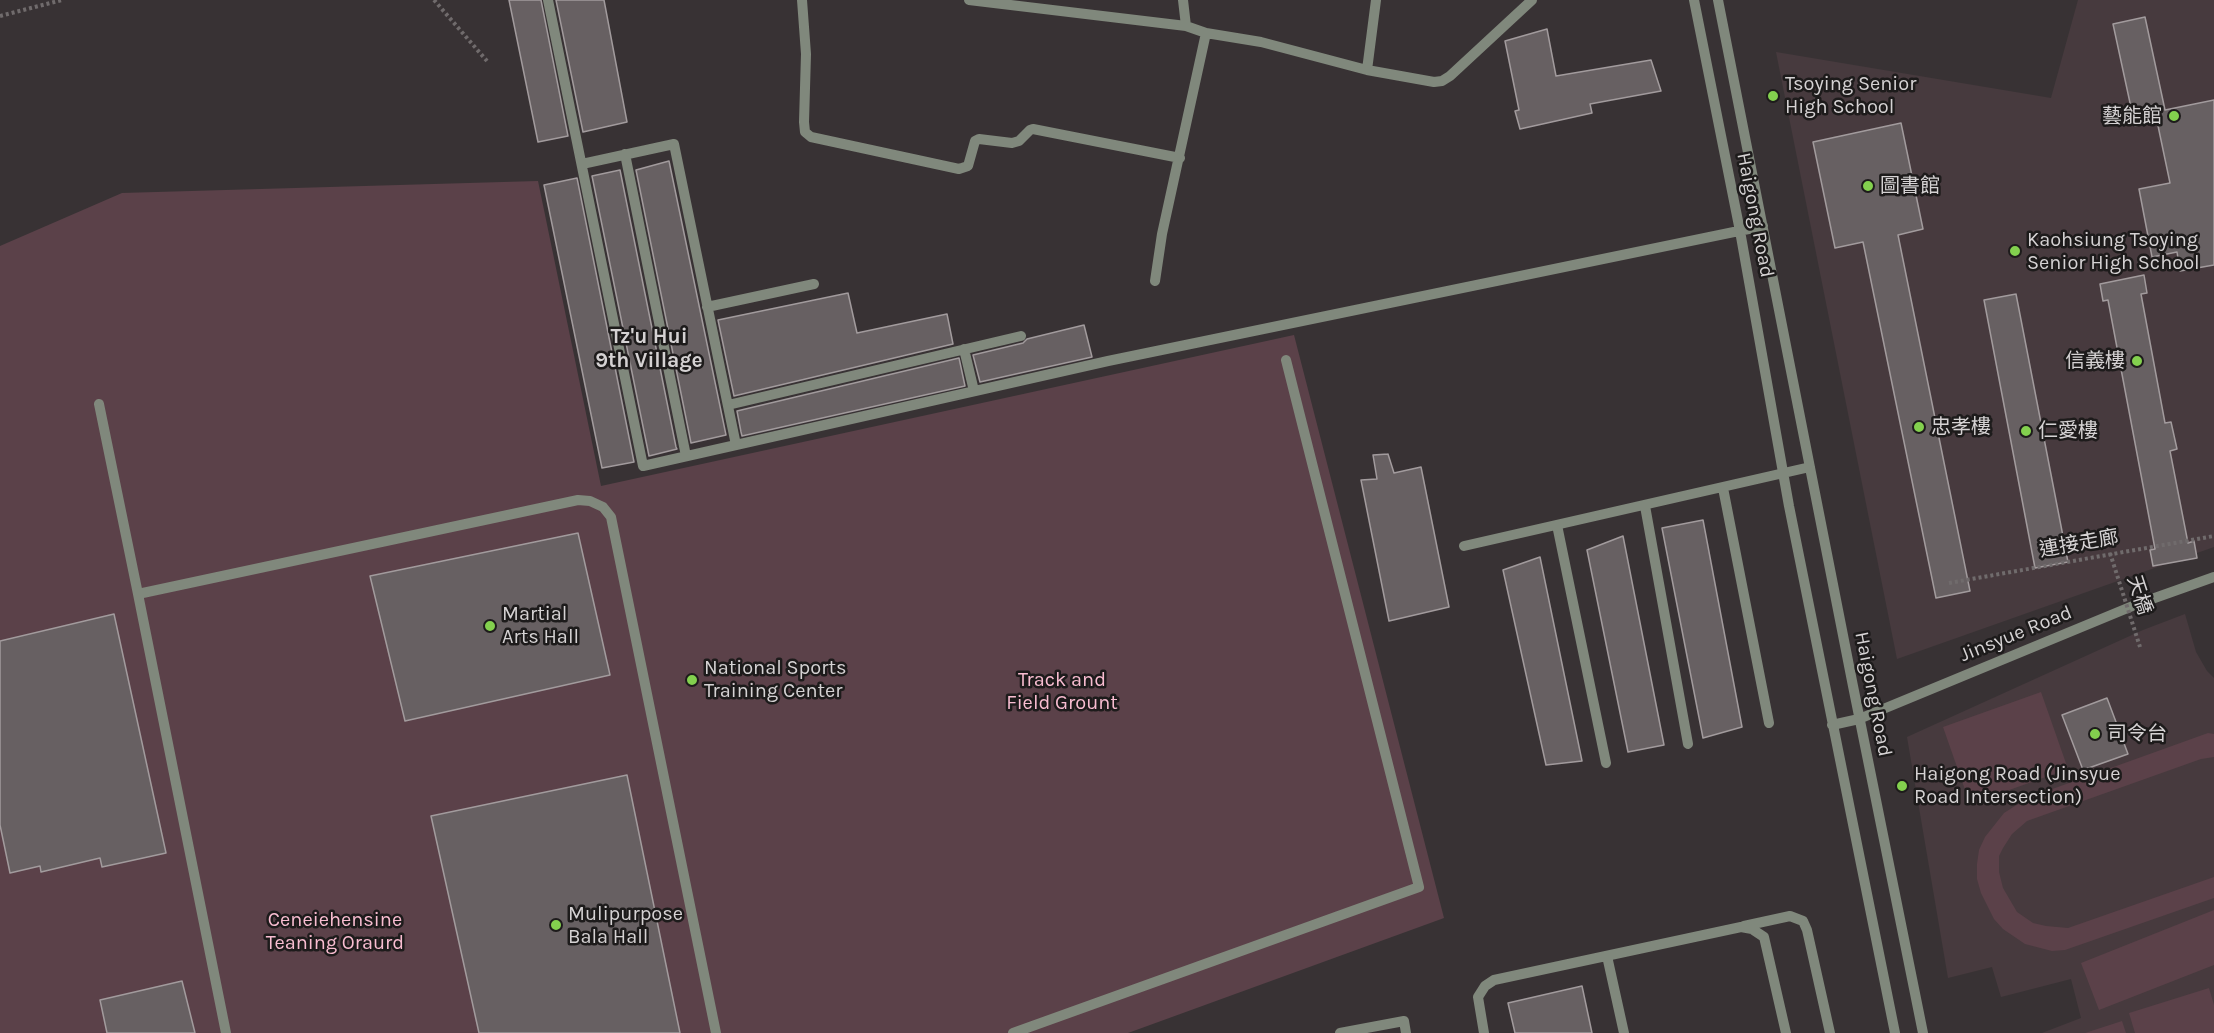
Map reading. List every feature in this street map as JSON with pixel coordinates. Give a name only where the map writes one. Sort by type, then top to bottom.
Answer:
[{"type":"street","points":[[548,0],[643,466],[1108,361],[1763,226]]},
{"type":"street","points":[[802,0],[806,54],[804,123],[805,132],[811,137],[959,169],[968,166],[975,141],[979,139],[1012,143],[1019,141],[1033,129],[1179,158]]},
{"type":"street","points":[[969,0],[1186,26],[1206,33],[1261,42],[1367,70],[1434,82],[1442,81],[1532,0]]},
{"type":"street","points":[[1183,0],[1186,26]]},
{"type":"street","points":[[1367,70],[1376,0]]},
{"type":"street","name":"Haigong Road","points":[[1694,0],[1740,231],[1783,473],[1832,725],[1895,1033]]},
{"type":"street","name":"Haigong Road","points":[[1718,0],[1923,1033]]},
{"type":"street","points":[[1155,281],[1162,234],[1206,33]]},
{"type":"street","points":[[582,164],[674,144],[736,445]]},
{"type":"street","points":[[625,154],[686,456]]},
{"type":"street","points":[[708,307],[814,284]]},
{"type":"street","points":[[728,405],[1022,336]]},
{"type":"street","points":[[964,349],[974,391]]},
{"type":"street","points":[[1013,1033],[1419,887],[1286,360]]},
{"type":"street","points":[[99,404],[226,1033]]},
{"type":"street","points":[[1464,546],[1810,468]]},
{"type":"street","points":[[1723,488],[1769,723]]},
{"type":"street","points":[[138,594],[578,500],[590,501],[603,507],[610,517],[716,1033]]},
{"type":"street","points":[[1645,506],[1688,744]]},
{"type":"street","points":[[1557,525],[1606,763]]},
{"type":"street","name":"Jinsyue Road","points":[[1832,725],[1859,719],[2135,605],[2214,577]]},
{"type":"street","points":[[1484,1033],[1478,997],[1485,986],[1494,980],[1790,916],[1803,921],[1807,930],[1830,1033]]},
{"type":"street","points":[[1776,919],[1772,922],[1767,934],[1786,1033]]},
{"type":"street","points":[[1741,927],[1752,929],[1764,937],[1769,952]]},
{"type":"street","points":[[1607,956],[1624,1033]]},
{"type":"street","points":[[1340,1033],[1404,1021],[1406,1033]]},
{"type":"path","points":[[0,16],[62,0]]},
{"type":"path","points":[[434,0],[488,61]]},
{"type":"path","name":"連接走廊","points":[[1949,583],[2214,536]]},
{"type":"path","name":"天橋","points":[[2110,553],[2139,647]]},
{"type":"shaded area","name":"Kaohsiung Tsoying Senior High School","points":[[2078,0],[2214,0],[2214,547],[1897,659],[1776,52],[2051,98]]},
{"type":"shaded area","points":[[2185,614],[2196,652],[2214,678],[2214,1033],[2042,1033],[2081,1018],[2071,979],[2001,997],[1992,967],[1948,978],[1907,737],[2143,630]]},
{"type":"green space","name":"National Sports Training Center","points":[[538,181],[601,486],[1294,335],[1444,918],[1128,1033],[0,1033],[0,246],[122,193]]},
{"type":"green space","points":[[2041,692],[2068,769],[1970,804],[1943,727]]},
{"type":"green space","points":[[2208,733],[2214,734],[2214,757],[2201,759],[2027,821],[2012,834],[2003,848],[1999,856],[1999,872],[2003,888],[2017,912],[2033,923],[2046,926],[2068,928],[2214,877],[2214,898],[2065,950],[2052,951],[2025,944],[2003,929],[1994,919],[1981,893],[1977,879],[1977,864],[1979,850],[1985,837],[2004,813],[2044,792]]},
{"type":"green space","points":[[2214,910],[2214,965],[2099,1010],[2081,963]]},
{"type":"green space","points":[[2209,988],[2214,1005],[2214,1033],[2135,1033],[2129,1013]]},
{"type":"green space","points":[[2122,1021],[2126,1033],[2085,1033]]},
{"type":"building","points":[[509,0],[541,0],[568,136],[538,142]]},
{"type":"building","points":[[556,0],[604,0],[627,122],[583,132]]},
{"type":"building","points":[[2145,17],[2165,110],[2214,100],[2214,265],[2180,271],[2177,252],[2152,257],[2139,189],[2170,183],[2157,121],[2135,126],[2113,24]]},
{"type":"building","points":[[1547,29],[1556,76],[1651,60],[1661,91],[1590,104],[1592,113],[1520,129],[1515,111],[1519,110],[1505,41]]},
{"type":"building","points":[[1901,123],[1923,229],[1898,235],[1970,591],[1936,598],[1863,242],[1835,248],[1813,142]]},
{"type":"building","points":[[669,161],[726,435],[691,443],[636,170]]},
{"type":"building","points":[[620,170],[677,449],[649,456],[592,176]]},
{"type":"building","points":[[577,178],[634,462],[602,468],[544,185]]},
{"type":"building","name":"信義樓","points":[[2144,275],[2147,293],[2141,294],[2165,423],[2171,422],[2177,449],[2170,451],[2188,543],[2194,541],[2197,558],[2153,566],[2150,550],[2155,549],[2108,300],[2103,301],[2100,284]]},
{"type":"building","points":[[848,293],[857,333],[947,314],[953,344],[734,396],[718,320]]},
{"type":"building","name":"仁愛樓","points":[[2016,294],[2068,562],[2035,568],[1984,300]]},
{"type":"building","points":[[1084,325],[1092,357],[980,382],[973,355]]},
{"type":"building","points":[[959,358],[965,386],[742,436],[737,411]]},
{"type":"building","points":[[1388,454],[1394,473],[1421,467],[1449,607],[1389,621],[1361,480],[1377,479],[1373,455]]},
{"type":"building","points":[[1703,520],[1742,727],[1703,738],[1662,528]]},
{"type":"building","name":"Martial Arts Hall","points":[[578,533],[610,675],[405,721],[370,576]]},
{"type":"building","points":[[1623,536],[1664,745],[1628,752],[1587,550]]},
{"type":"building","points":[[1540,557],[1582,761],[1546,765],[1503,570]]},
{"type":"building","points":[[114,614],[166,853],[102,867],[100,858],[41,872],[40,866],[10,873],[0,825],[0,641]]},
{"type":"building","name":"司令台","points":[[2107,698],[2128,754],[2083,770],[2062,715]]},
{"type":"building","name":"Mulipurpose Bala Hall","points":[[627,775],[680,1033],[479,1033],[431,816]]},
{"type":"building","points":[[182,981],[195,1033],[107,1033],[100,1000]]},
{"type":"building","points":[[1582,986],[1592,1033],[1515,1033],[1508,1003]]},
{"type":"place","name":"Tsoying Senior High School","points":[[1773,96]]},
{"type":"place","name":"藝能館","points":[[2174,116]]},
{"type":"place","name":"圖書館","points":[[1868,186]]},
{"type":"place","name":"Kaohsiung Tsoying Senior High School","points":[[2015,251]]},
{"type":"place","name":"信義樓","points":[[2137,361]]},
{"type":"place","name":"忠孝樓","points":[[1919,427]]},
{"type":"place","name":"仁愛樓","points":[[2026,431]]},
{"type":"place","name":"Martial Arts Hall","points":[[490,626]]},
{"type":"place","name":"National Sports Training Center","points":[[692,680]]},
{"type":"place","name":"司令台","points":[[2095,734]]},
{"type":"place","name":"Haigong Road (Jinsyue Road Intersection)","points":[[1902,786]]},
{"type":"place","name":"Mulipurpose Bala Hall","points":[[556,925]]},
{"type":"district","name":"Tz'u Hui 9th Village","points":[[649,349]]},
{"type":"park label","name":"Track and Field Grount","points":[[1062,692]]},
{"type":"park label","name":"Ceneiehensine Teaning Oraurd","points":[[335,932]]}]
